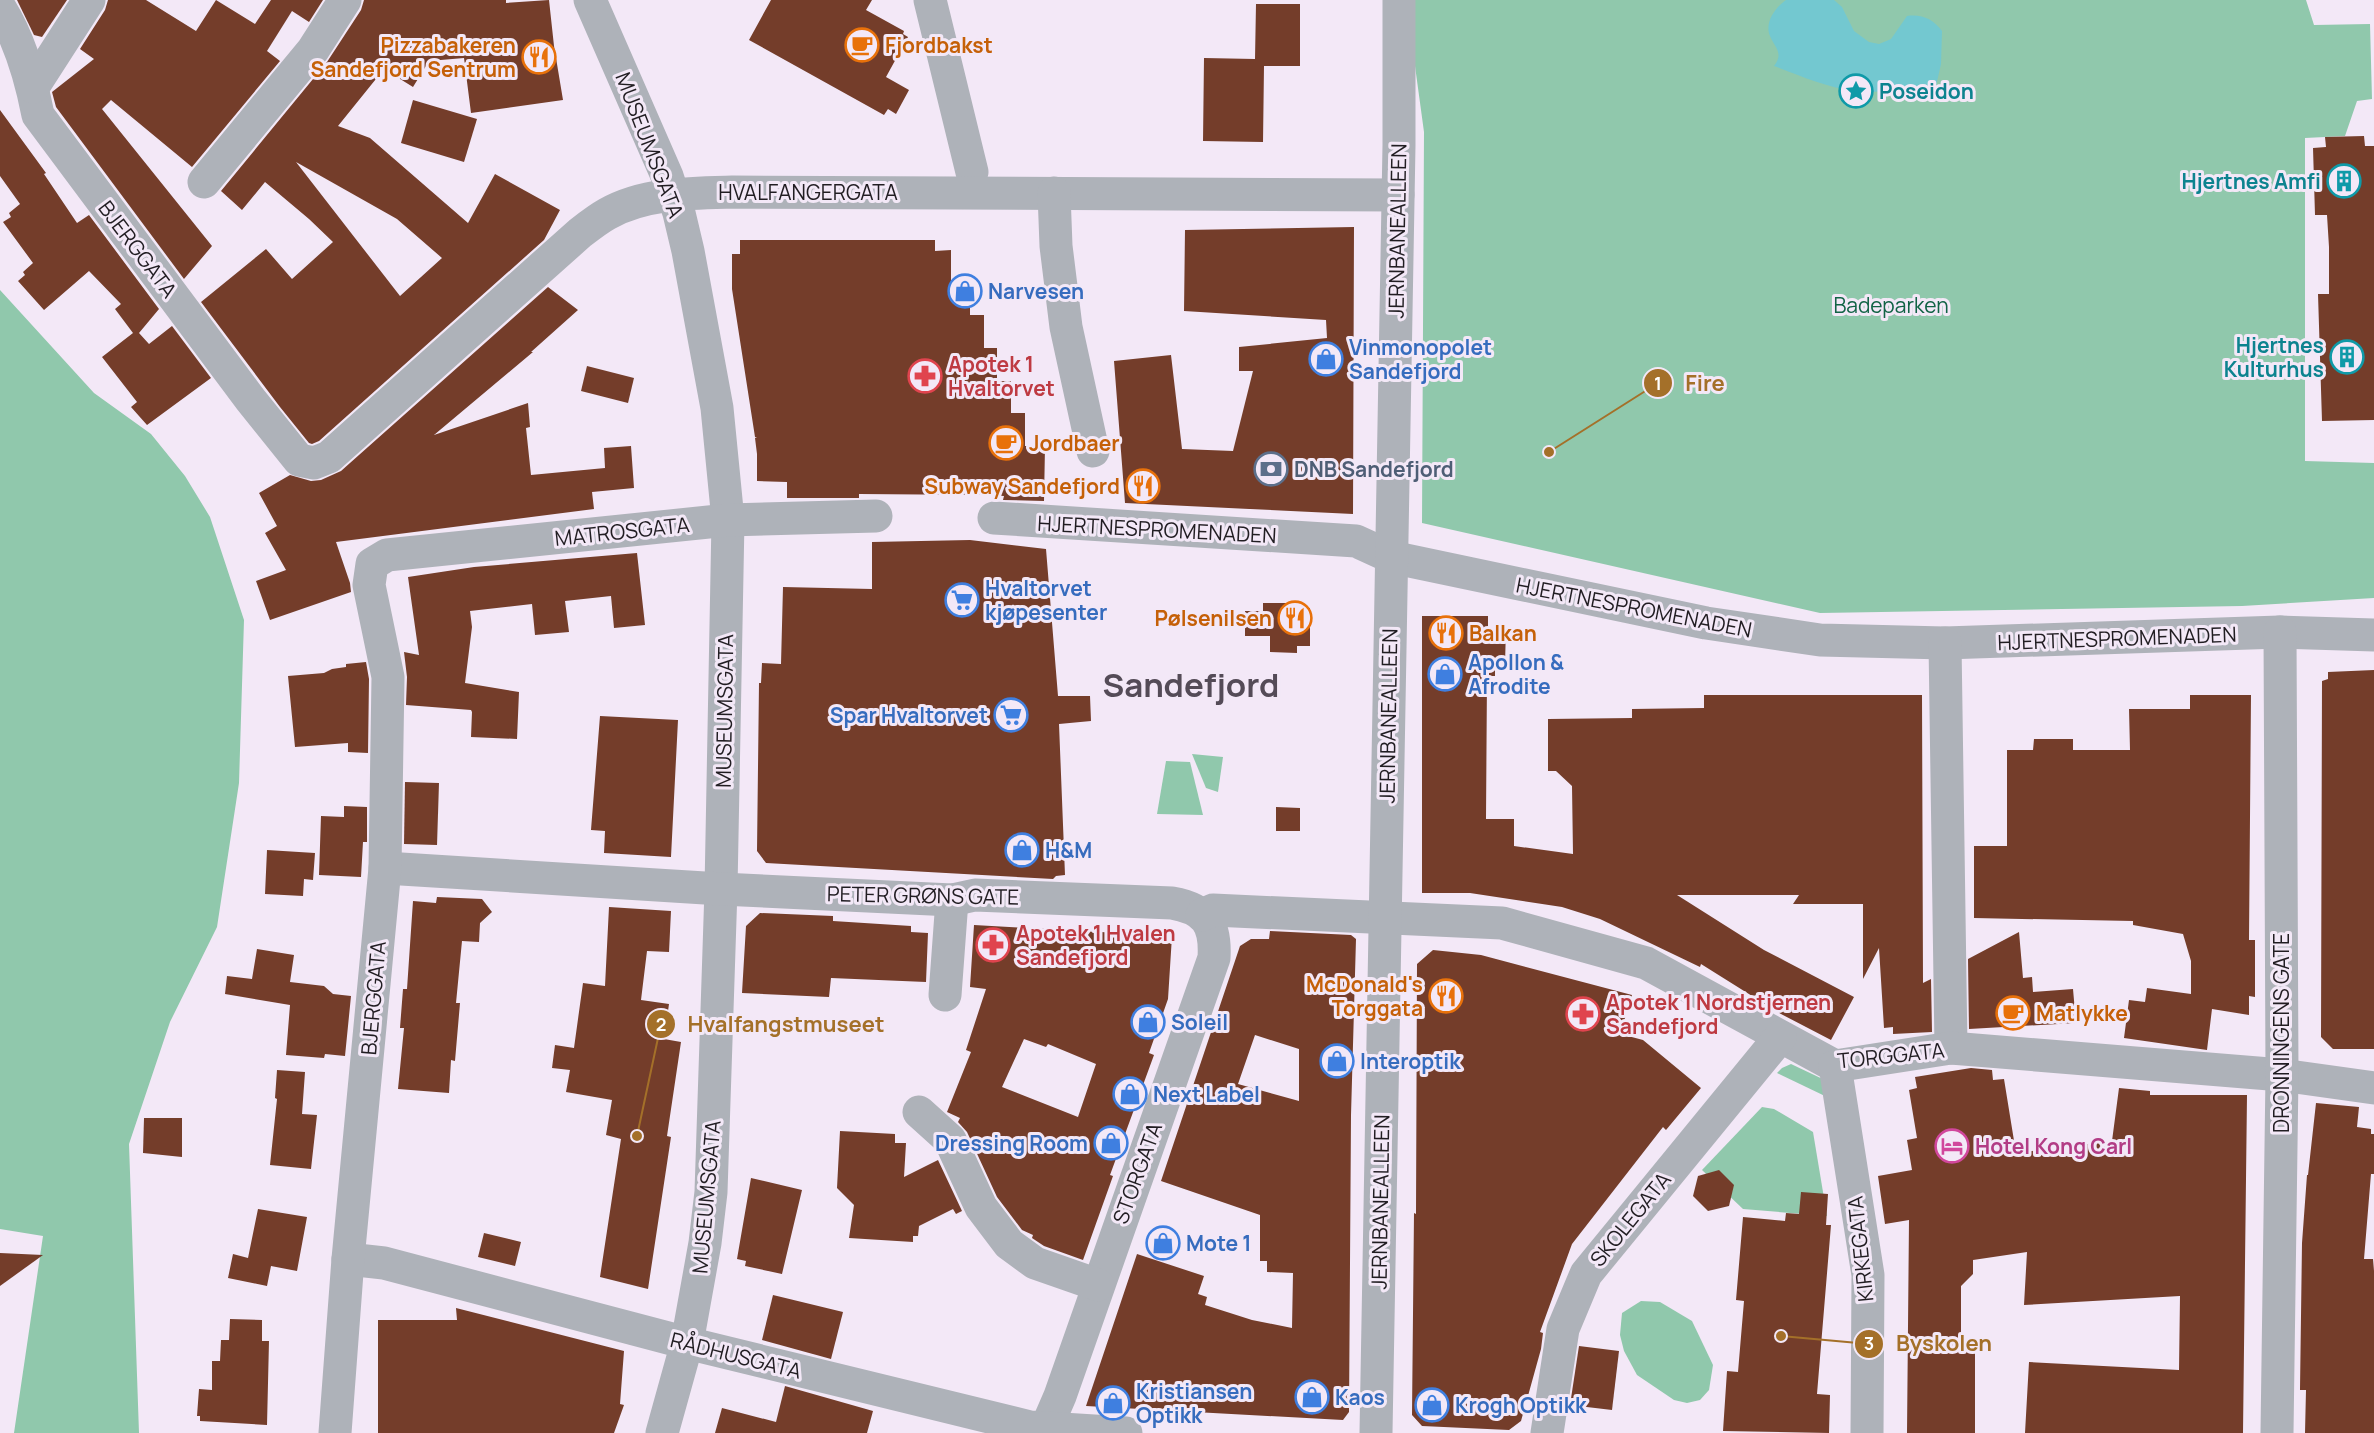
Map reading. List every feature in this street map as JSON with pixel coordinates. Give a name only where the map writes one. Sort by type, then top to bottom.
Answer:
[{"type":"street","points":[[33,87],[89,0]]},
{"type":"street","points":[[204,182],[312,50],[345,0]]},
{"type":"street","points":[[930,0],[972,172]]},
{"type":"street","name":"JERNBANEALLEEN","points":[[1376,1433],[1398,195],[1399,0]]},
{"type":"street","name":"MUSEUMSGATA","points":[[589,2],[618,62],[673,195],[688,251],[717,408],[728,520],[721,889],[711,1192],[705,1244],[687,1343],[662,1433]]},
{"type":"street","name":"BJERGGATA","points":[[0,8],[10,24],[33,87],[38,115],[250,399],[299,460],[315,463]]},
{"type":"street","name":"HVALFANGERGATA","points":[[315,463],[328,458],[580,233],[608,213],[644,200],[673,195],[732,192],[1398,195]]},
{"type":"street","points":[[1054,193],[1056,246],[1066,327],[1093,451]]},
{"type":"street","name":"MATROSGATA","points":[[372,564],[387,555],[728,520],[876,516]]},
{"type":"street","name":"HJERTNESPROMENADEN","points":[[994,519],[1356,541],[1391,558],[1718,625],[1820,640],[1945,643],[2280,632],[2374,635]]},
{"type":"street","name":"BJERGGATA","points":[[335,1433],[348,1259],[385,868],[388,677],[369,585],[372,564]]},
{"type":"street","name":"HJERTNESPROMENADEN","points":[[2280,632],[2374,620]]},
{"type":"street","name":"DRONNINGENS GATE","points":[[2277,1433],[2282,1075],[2280,632]]},
{"type":"street","points":[[1945,643],[1951,1048]]},
{"type":"street","name":"PETER GRØNS GATE","points":[[385,868],[721,889],[952,900],[975,895],[1172,903],[1187,905],[1202,915]]},
{"type":"street","points":[[945,995],[952,900]]},
{"type":"street","points":[[1202,915],[1213,910],[1386,917]]},
{"type":"street","name":"STORGATA","points":[[1045,1431],[1060,1396],[1214,958],[1214,930],[1202,915]]},
{"type":"street","name":"TORGGATA","points":[[1386,917],[1502,923],[1646,963],[1835,1066],[1951,1048],[2282,1075],[2374,1088]]},
{"type":"street","name":"SKOLEGATA","points":[[1547,1433],[1563,1329],[1586,1274],[1780,1036]]},
{"type":"street","name":"KIRKEGATA","points":[[1835,1066],[1868,1275],[1867,1433]]},
{"type":"street","points":[[919,1112],[950,1140],[981,1207],[1010,1244],[1035,1263],[1098,1285]]},
{"type":"street","name":"RÅDHUSGATA","points":[[348,1259],[384,1263],[687,1343],[1045,1431],[1126,1433]]},
{"type":"green space","name":"Badeparken","points":[[1406,0],[2306,0],[2314,25],[2370,24],[2372,99],[2357,101],[2345,136],[2305,138],[2305,461],[2374,463],[2374,598],[2242,606],[1820,613],[1422,523],[1424,132]]},
{"type":"green space","points":[[0,290],[94,393],[151,434],[185,476],[210,517],[244,620],[239,783],[217,927],[170,1022],[129,1144],[139,1433],[14,1433],[43,1236],[0,1229]]},
{"type":"green space","points":[[1192,754],[1223,757],[1218,792],[1206,788]]},
{"type":"green space","points":[[1166,761],[1190,762],[1203,815],[1157,814]]},
{"type":"green space","points":[[1791,1064],[1829,1082],[1827,1097],[1777,1073]]},
{"type":"green space","points":[[1762,1107],[1774,1109],[1813,1132],[1827,1216],[1743,1209],[1702,1170]]},
{"type":"green space","points":[[1641,1301],[1660,1302],[1692,1321],[1713,1365],[1709,1390],[1700,1400],[1687,1403],[1674,1400],[1637,1375],[1624,1351],[1620,1335],[1622,1313]]},
{"type":"water","points":[[1786,0],[1834,0],[1842,7],[1854,31],[1869,42],[1879,44],[1891,39],[1907,16],[1918,16],[1931,20],[1942,31],[1941,64],[1936,86],[1896,91],[1856,91],[1804,78],[1774,66],[1778,54],[1770,36],[1769,25],[1775,11]]},
{"type":"building","points":[[17,0],[67,0],[42,37],[34,35]]},
{"type":"building","points":[[108,0],[146,0],[196,31],[216,0],[255,24],[271,0],[323,0],[309,22],[292,11],[267,51],[280,61],[192,167],[111,100],[102,109],[212,246],[184,279],[56,107],[52,92],[94,59],[80,49],[105,10]]},
{"type":"building","points":[[364,0],[506,0],[506,3],[549,0],[563,100],[471,113],[464,58],[429,61],[413,87],[384,69],[338,126],[370,138],[468,223],[495,174],[560,210],[544,240],[319,441],[312,444],[280,407],[201,302],[266,249],[292,279],[333,242],[265,182],[242,210],[221,191],[327,62],[361,10]],"holes":[[[296,162],[397,219],[442,258],[400,296]]]},
{"type":"building","points":[[771,0],[872,0],[866,10],[904,31],[903,34],[908,37],[886,77],[909,90],[896,114],[888,109],[884,115],[749,40]]},
{"type":"building","points":[[1256,4],[1300,4],[1300,66],[1264,66],[1263,142],[1203,141],[1204,58],[1255,59]]},
{"type":"building","points":[[413,100],[477,119],[464,162],[401,143]]},
{"type":"building","points":[[0,110],[46,173],[44,174],[77,223],[89,215],[159,309],[139,333],[149,344],[172,326],[211,378],[147,425],[131,407],[137,402],[102,357],[133,333],[115,309],[121,304],[89,271],[44,310],[18,281],[25,275],[23,272],[33,263],[3,222],[11,217],[9,213],[20,204],[0,176]]},
{"type":"building","name":"Hjertnes Kulturhus","points":[[2364,136],[2365,146],[2374,146],[2374,420],[2322,421],[2318,294],[2329,294],[2329,247],[2327,215],[2315,215],[2313,148],[2326,147],[2325,137]]},
{"type":"building","points":[[1354,227],[1353,514],[1125,503],[1114,361],[1171,355],[1182,449],[1233,451],[1253,371],[1239,371],[1239,347],[1327,338],[1326,320],[1184,311],[1185,230]]},
{"type":"building","points":[[740,240],[935,240],[935,251],[951,250],[951,288],[965,288],[965,294],[970,294],[970,315],[984,315],[984,348],[997,348],[997,381],[1011,381],[1011,413],[1025,413],[1025,446],[1045,446],[1044,501],[1003,500],[1004,496],[985,495],[859,494],[859,498],[787,498],[787,482],[757,481],[755,438],[757,438],[755,437],[732,289],[732,254],[740,254]]},
{"type":"building","points":[[548,287],[578,310],[531,352],[533,352],[434,435],[528,403],[530,427],[526,428],[531,475],[605,468],[604,448],[631,446],[634,488],[592,492],[594,509],[336,542],[351,592],[270,620],[256,581],[286,570],[265,533],[277,526],[259,493],[290,475],[311,481],[321,480],[341,471]]},
{"type":"building","points":[[587,366],[634,378],[628,403],[581,391]]},
{"type":"building","points":[[970,540],[1046,549],[1058,696],[1090,696],[1091,721],[1059,724],[1065,875],[1056,876],[1053,879],[766,863],[757,851],[759,683],[761,683],[762,663],[781,664],[783,587],[872,589],[872,542]]},
{"type":"building","points":[[637,553],[645,625],[614,628],[611,596],[565,601],[569,632],[535,635],[532,604],[470,611],[472,627],[465,683],[519,692],[517,739],[471,737],[471,710],[406,705],[407,677],[404,652],[419,655],[408,577],[474,567]]},
{"type":"building","points":[[1263,603],[1289,603],[1289,608],[1310,608],[1310,646],[1297,646],[1297,653],[1270,652],[1270,636],[1245,636],[1245,611],[1263,611]]},
{"type":"building","points":[[1422,616],[1488,616],[1488,628],[1506,628],[1505,664],[1495,664],[1495,676],[1487,676],[1486,819],[1514,819],[1514,846],[1573,854],[1572,786],[1556,771],[1548,771],[1548,719],[1632,718],[1632,709],[1704,708],[1704,695],[1922,695],[1923,983],[1931,979],[1932,1032],[1893,1034],[1893,1027],[1884,1028],[1879,948],[1863,979],[1863,904],[1793,904],[1799,895],[1677,895],[1764,950],[1854,997],[1831,1040],[1781,1014],[1701,964],[1700,967],[1600,919],[1562,907],[1470,893],[1422,893]]},
{"type":"building","points":[[366,662],[369,679],[368,753],[348,752],[348,743],[295,747],[288,676],[324,673],[346,667],[346,664]]},
{"type":"building","points":[[2374,670],[2374,1049],[2333,1049],[2321,1037],[2322,681],[2328,679],[2328,672]]},
{"type":"building","points":[[2190,695],[2251,695],[2249,940],[2255,940],[2255,997],[2249,996],[2249,1015],[2212,1009],[2207,1050],[2124,1038],[2129,1000],[2145,1002],[2147,988],[2191,994],[2191,961],[2183,934],[2133,925],[2133,921],[1974,918],[1974,846],[2007,846],[2007,750],[2033,750],[2034,739],[2073,739],[2073,750],[2130,750],[2129,709],[2190,709]]},
{"type":"building","points":[[600,716],[678,720],[671,857],[604,853],[605,831],[591,830]]},
{"type":"building","points":[[405,782],[439,783],[437,845],[404,844]]},
{"type":"building","points":[[344,806],[367,807],[367,842],[363,842],[361,877],[319,875],[321,816],[344,817]]},
{"type":"building","points":[[1276,807],[1300,808],[1300,831],[1276,831]]},
{"type":"building","points":[[267,850],[315,853],[313,880],[304,879],[303,896],[265,894]]},
{"type":"building","points":[[437,897],[482,899],[492,912],[480,923],[479,942],[462,941],[456,1003],[460,1003],[455,1061],[451,1060],[449,1093],[398,1089],[404,1028],[400,1028],[403,989],[407,989],[413,901],[436,903]]},
{"type":"building","points":[[609,907],[671,911],[669,952],[647,951],[641,1000],[669,1004],[664,1039],[681,1042],[667,1136],[671,1137],[648,1289],[600,1277],[621,1139],[606,1135],[612,1100],[566,1092],[570,1070],[552,1068],[555,1045],[574,1048],[583,983],[605,986]]},
{"type":"building","points":[[760,913],[833,916],[833,921],[911,926],[911,932],[928,933],[926,982],[831,978],[829,997],[742,993],[746,926]]},
{"type":"building","points":[[974,925],[1172,936],[1168,999],[1149,1053],[1154,1055],[1110,1175],[1113,1176],[1083,1260],[1044,1246],[1032,1238],[1033,1235],[1022,1230],[997,1197],[967,1132],[958,1122],[960,1118],[947,1112],[971,1052],[966,1050],[986,989],[970,987]],"holes":[[[1024,1039],[1046,1047],[1048,1044],[1096,1064],[1078,1117],[1002,1087]]]},
{"type":"building","points":[[1270,931],[1351,935],[1356,939],[1351,1115],[1349,1412],[1343,1420],[1086,1406],[1137,1254],[1204,1276],[1198,1294],[1207,1297],[1205,1305],[1252,1320],[1292,1328],[1293,1273],[1267,1272],[1267,1261],[1260,1261],[1260,1215],[1161,1181],[1240,946],[1251,939],[1269,939]],"holes":[[[1255,1035],[1299,1049],[1299,1101],[1238,1084]]]},
{"type":"building","points":[[2019,932],[2023,978],[2032,977],[2033,992],[2073,989],[2076,1023],[1969,1029],[1968,959]]},
{"type":"building","points":[[257,949],[294,955],[290,982],[324,986],[333,994],[351,996],[345,1056],[325,1054],[324,1058],[286,1055],[290,1005],[225,994],[227,976],[252,979]]},
{"type":"building","points":[[1433,950],[1481,955],[1632,995],[1621,1031],[1628,1033],[1628,1036],[1643,1040],[1701,1088],[1666,1130],[1663,1127],[1572,1244],[1540,1332],[1543,1333],[1541,1349],[1521,1421],[1509,1430],[1422,1426],[1412,1415],[1417,964]]},
{"type":"building","points":[[1971,1068],[1992,1070],[1993,1080],[2004,1079],[2016,1153],[2112,1141],[2119,1088],[2150,1091],[2150,1095],[2247,1095],[2243,1433],[2025,1433],[2029,1362],[2179,1370],[2180,1296],[2024,1305],[2027,1252],[1973,1260],[1973,1274],[1961,1286],[1961,1349],[1975,1349],[1975,1433],[1907,1433],[1909,1220],[1885,1224],[1878,1176],[1912,1170],[1907,1140],[1917,1138],[1909,1090],[1917,1088],[1915,1077]]},
{"type":"building","points":[[277,1070],[305,1072],[302,1114],[317,1115],[311,1169],[270,1165],[277,1099],[275,1098]]},
{"type":"building","points":[[2316,1103],[2359,1107],[2357,1127],[2371,1129],[2371,1134],[2374,1134],[2374,1174],[2371,1174],[2364,1259],[2373,1259],[2374,1271],[2374,1433],[2305,1433],[2306,1390],[2300,1390],[2302,1243]]},
{"type":"building","points":[[144,1118],[182,1118],[182,1157],[143,1153]]},
{"type":"building","points":[[840,1131],[895,1134],[895,1143],[906,1143],[904,1177],[938,1160],[962,1211],[956,1214],[953,1209],[919,1226],[918,1236],[913,1236],[913,1242],[849,1238],[854,1205],[837,1188]]},
{"type":"building","points":[[1719,1170],[1734,1185],[1729,1206],[1708,1211],[1693,1196],[1698,1176]]},
{"type":"building","points":[[751,1178],[802,1190],[782,1274],[745,1266],[746,1261],[737,1259]]},
{"type":"building","points":[[1801,1192],[1828,1194],[1826,1225],[1831,1225],[1817,1394],[1830,1395],[1829,1433],[1723,1431],[1727,1371],[1738,1372],[1744,1301],[1736,1300],[1743,1217],[1785,1221],[1786,1213],[1799,1214]]},
{"type":"building","points":[[258,1209],[307,1217],[297,1271],[271,1266],[267,1286],[228,1278],[233,1254],[248,1258]]},
{"type":"building","points":[[484,1233],[521,1242],[515,1266],[478,1257]]},
{"type":"building","points":[[0,1253],[43,1255],[0,1286]]},
{"type":"building","points":[[773,1295],[843,1312],[831,1359],[762,1340]]},
{"type":"building","points":[[456,1308],[624,1351],[620,1404],[624,1405],[614,1433],[378,1433],[378,1320],[457,1320]]},
{"type":"building","points":[[230,1319],[262,1320],[262,1341],[269,1341],[267,1425],[200,1421],[200,1416],[197,1416],[199,1389],[212,1390],[212,1361],[220,1361],[221,1340],[229,1340]]},
{"type":"building","points":[[1579,1346],[1619,1351],[1612,1410],[1570,1405]]},
{"type":"building","points":[[785,1386],[873,1411],[867,1433],[715,1433],[722,1408],[776,1422]]},
{"type":"place","name":"Fjordbakst","points":[[862,45]]},
{"type":"place","name":"Pizzabakeren Sandefjord Sentrum","points":[[539,57]]},
{"type":"place","name":"Poseidon","points":[[1856,91]]},
{"type":"place","name":"Hjertnes Amfi","points":[[2344,181]]},
{"type":"place","name":"Narvesen","points":[[965,291]]},
{"type":"place","name":"Hjertnes Kulturhus","points":[[2347,357]]},
{"type":"place","name":"Vinmonopolet Sandefjord","points":[[1326,359]]},
{"type":"place","name":"Apotek 1 Hvaltorvet","points":[[925,376]]},
{"type":"place","name":"Jordbaer","points":[[1006,443]]},
{"type":"place","name":"Fire","points":[[1549,452]]},
{"type":"place","name":"DNB Sandefjord","points":[[1271,469]]},
{"type":"place","name":"Subway Sandefjord","points":[[1143,486]]},
{"type":"place","name":"Hvaltorvet kjøpesenter","points":[[962,600]]},
{"type":"place","name":"Pølsenilsen","points":[[1295,618]]},
{"type":"place","name":"Balkan","points":[[1446,633]]},
{"type":"place","name":"Apollon & Afrodite","points":[[1445,674]]},
{"type":"place","name":"Spar Hvaltorvet","points":[[1011,715]]},
{"type":"place","name":"H&M","points":[[1022,850]]},
{"type":"place","name":"Apotek 1 Hvalen Sandefjord","points":[[993,945]]},
{"type":"place","name":"McDonald's Torggata","points":[[1446,996]]},
{"type":"place","name":"Matlykke","points":[[2013,1013]]},
{"type":"place","name":"Apotek 1 Nordstjernen Sandefjord","points":[[1583,1014]]},
{"type":"place","name":"Soleil","points":[[1148,1022]]},
{"type":"place","name":"Interoptik","points":[[1337,1061]]},
{"type":"place","name":"Next Label","points":[[1130,1094]]},
{"type":"place","name":"Hvalfangstmuseet","points":[[637,1136]]},
{"type":"place","name":"Dressing Room","points":[[1111,1143]]},
{"type":"place","name":"Hotel Kong Carl","points":[[1952,1146]]},
{"type":"place","name":"Mote 1","points":[[1163,1243]]},
{"type":"place","name":"Byskolen","points":[[1781,1336]]},
{"type":"place","name":"Kaos","points":[[1312,1397]]},
{"type":"place","name":"Kristiansen Optikk","points":[[1113,1403]]},
{"type":"place","name":"Krogh Optikk","points":[[1432,1405]]},
{"type":"district","name":"Sandefjord","points":[[1191,684]]}]
